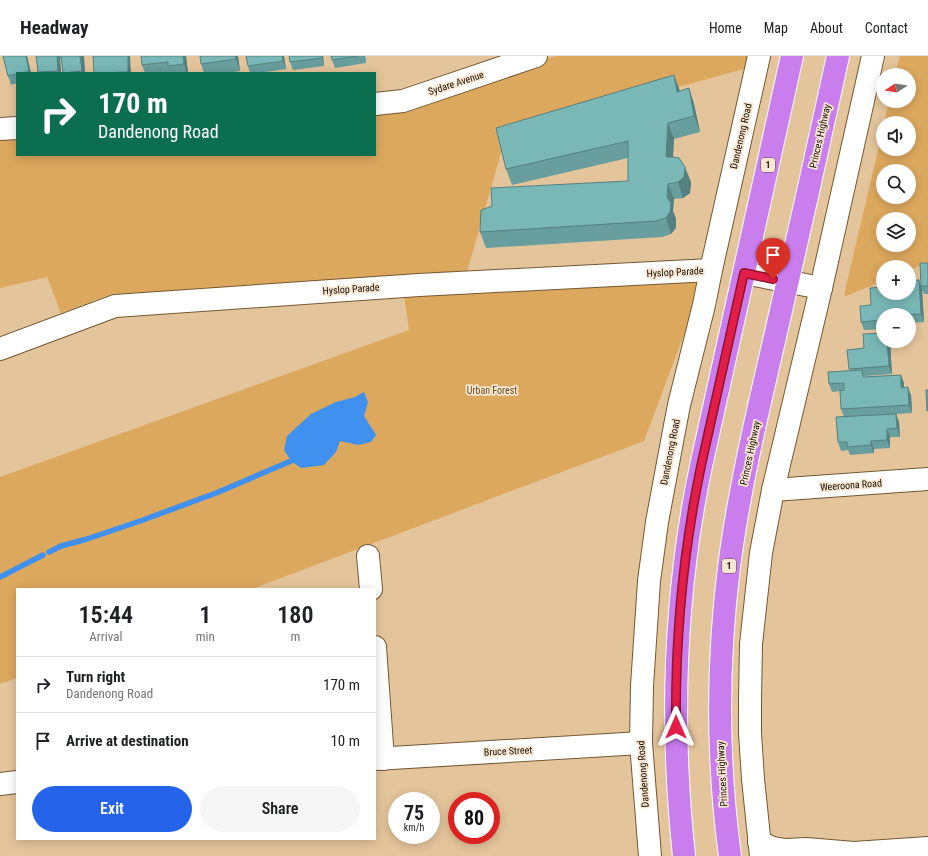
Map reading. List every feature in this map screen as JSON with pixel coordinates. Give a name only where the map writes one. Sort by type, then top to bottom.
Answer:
[{"type":"highway","name":"1","points":[[684,856],[678,783],[676,665],[681,597],[688,540],[695,492],[792,56]]},
{"type":"highway","name":"Princes Highway","points":[[730,856],[725,812],[720,734],[720,697],[722,635],[732,544],[754,429],[838,56]]},
{"type":"street","name":"Sydare Avenue","points":[[376,104],[403,100],[536,56]]},
{"type":"street","name":"Dandenong Road","points":[[650,856],[640,743],[649,581],[657,522],[678,411],[704,305],[759,56]]},
{"type":"street","points":[[873,56],[821,288],[773,490],[761,553],[751,644],[750,733],[753,779],[760,849],[806,849],[848,855],[928,848]]},
{"type":"street","points":[[0,129],[16,128]]},
{"type":"street","name":"Hyslop Parade","points":[[0,349],[115,306],[404,286],[711,270]]},
{"type":"street","points":[[744,273],[821,288]]},
{"type":"street","name":"Weeroona Road","points":[[773,490],[928,479]]},
{"type":"street","points":[[368,556],[371,588]]},
{"type":"street","points":[[376,675],[379,759]]},
{"type":"street","name":"Bruce Street","points":[[379,759],[640,743]]},
{"type":"street","points":[[0,784],[16,782]]},
{"type":"green space","points":[[556,56],[749,56],[747,68],[506,135],[465,279],[401,284],[111,294],[61,313],[47,277],[0,288],[0,140],[16,139],[16,156],[376,156],[376,112]]},
{"type":"green space","points":[[900,56],[928,56],[928,263],[916,267],[916,260],[876,260],[876,284],[846,296],[844,295],[877,156],[916,156],[916,116],[886,116],[887,108],[916,108],[916,68],[897,68]]},
{"type":"green space","name":"Urban Forest","points":[[702,275],[694,308],[644,441],[255,588],[16,588],[16,678],[0,684],[0,477],[409,330],[404,295]]},
{"type":"water","points":[[364,392],[368,402],[364,416],[376,435],[371,442],[358,445],[340,441],[336,452],[324,465],[301,468],[291,461],[284,450],[287,436],[311,414],[336,402],[355,397]]},
{"type":"building","points":[[3,56],[26,56],[29,71],[16,72],[16,74],[8,76]]},
{"type":"building","points":[[36,56],[57,56],[58,71],[38,72]]},
{"type":"building","points":[[61,56],[80,56],[82,71],[63,72]]},
{"type":"building","points":[[93,56],[128,56],[128,72],[94,72]]},
{"type":"building","points":[[141,56],[183,56],[184,64],[168,66],[168,62],[142,65]]},
{"type":"building","points":[[200,56],[235,56],[236,59],[201,64]]},
{"type":"building","points":[[246,56],[282,56],[283,61],[248,66]]},
{"type":"building","points":[[289,56],[321,56],[322,58],[290,62]]},
{"type":"building","points":[[331,56],[358,56],[332,60]]},
{"type":"building","points":[[674,75],[677,92],[689,88],[694,116],[668,123],[666,157],[679,158],[685,167],[684,177],[678,182],[668,184],[667,197],[671,203],[670,212],[666,218],[656,221],[480,232],[481,210],[492,206],[491,188],[628,181],[628,141],[506,169],[496,128]]},
{"type":"building","points":[[920,263],[928,263],[928,286],[921,286]]},
{"type":"building","points":[[916,280],[919,280],[921,314],[916,314],[916,308],[876,308],[876,321],[861,322],[860,306],[871,305],[870,288],[876,288],[876,300],[916,300]]},
{"type":"building","points":[[876,333],[876,348],[888,348],[889,366],[849,369],[847,350],[864,348],[863,334]]},
{"type":"building","points":[[862,370],[863,377],[901,375],[901,388],[908,387],[909,405],[841,409],[840,391],[844,390],[844,383],[829,384],[828,372]]},
{"type":"building","points":[[926,390],[928,390],[927,411]]},
{"type":"building","points":[[896,414],[897,428],[887,429],[887,440],[871,441],[871,445],[847,447],[847,442],[838,442],[836,417]]},
{"type":"waterway","points":[[49,552],[61,546],[143,520],[216,493],[291,461]]},
{"type":"waterway","points":[[0,577],[43,555]]},
{"type":"route","points":[[676,727],[676,665],[681,597],[695,492],[744,273],[773,279]]}]
